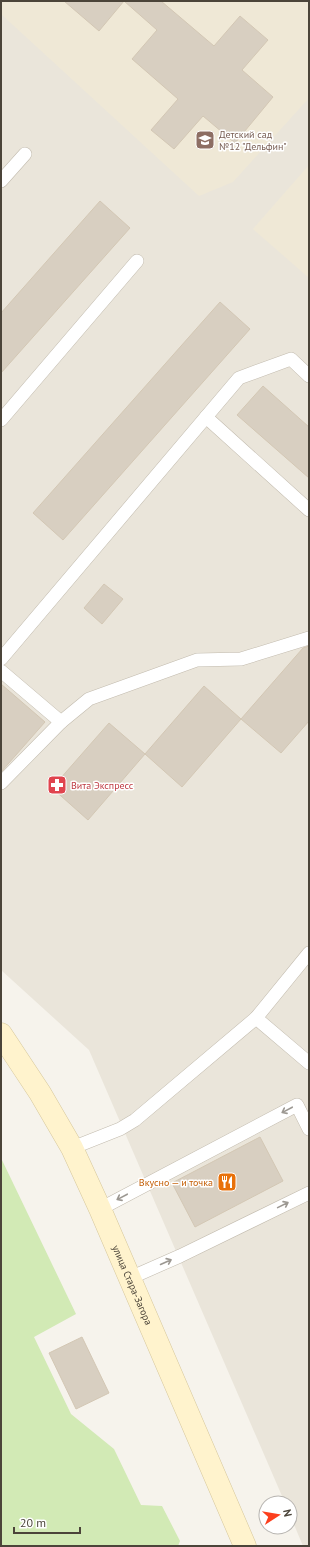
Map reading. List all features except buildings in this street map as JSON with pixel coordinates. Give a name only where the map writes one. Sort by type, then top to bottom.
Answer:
[{"type":"main road","name":"улица Стара-Загора","points":[[1,1034],[40,1093],[72,1148],[130,1278],[245,1546]]},
{"type":"lane","points":[[1,181],[25,154]]},
{"type":"lane","points":[[1,420],[137,261]]},
{"type":"lane","points":[[1,658],[239,378],[291,359],[309,376]]},
{"type":"lane","points":[[206,417],[309,510]]},
{"type":"lane","points":[[1,783],[61,722],[89,699],[197,660],[241,659],[309,638]]},
{"type":"lane","points":[[1,671],[61,722]]},
{"type":"lane","points":[[72,1148],[120,1129],[135,1120],[256,1018],[309,953]]},
{"type":"lane","points":[[256,1018],[309,1063]]},
{"type":"lane","points":[[100,1209],[297,1105],[309,1129]]},
{"type":"lane","points":[[130,1278],[180,1256],[309,1193]]},
{"type":"shaded area","points":[[1,1],[309,1],[309,1546],[303,1546],[298,1534],[298,1495],[282,1495],[89,1050],[1,970]]},
{"type":"shaded area","name":"Детский сад №12 \"Дельфин\"","points":[[1,1],[309,1],[309,98],[233,182],[199,196],[1,14]]},
{"type":"shaded area","points":[[309,165],[309,278],[253,229]]},
{"type":"green space","points":[[1,1158],[76,1314],[34,1337],[71,1414],[114,1449],[141,1505],[162,1506],[180,1541],[178,1546],[1,1546]]},
{"type":"place","name":"Детский сад №12 \"Дельфин\"","points":[[205,140]]},
{"type":"place","name":"Вита Экспресс","points":[[57,785]]},
{"type":"place","name":"Вкусно — и точка","points":[[227,1182]]}]
